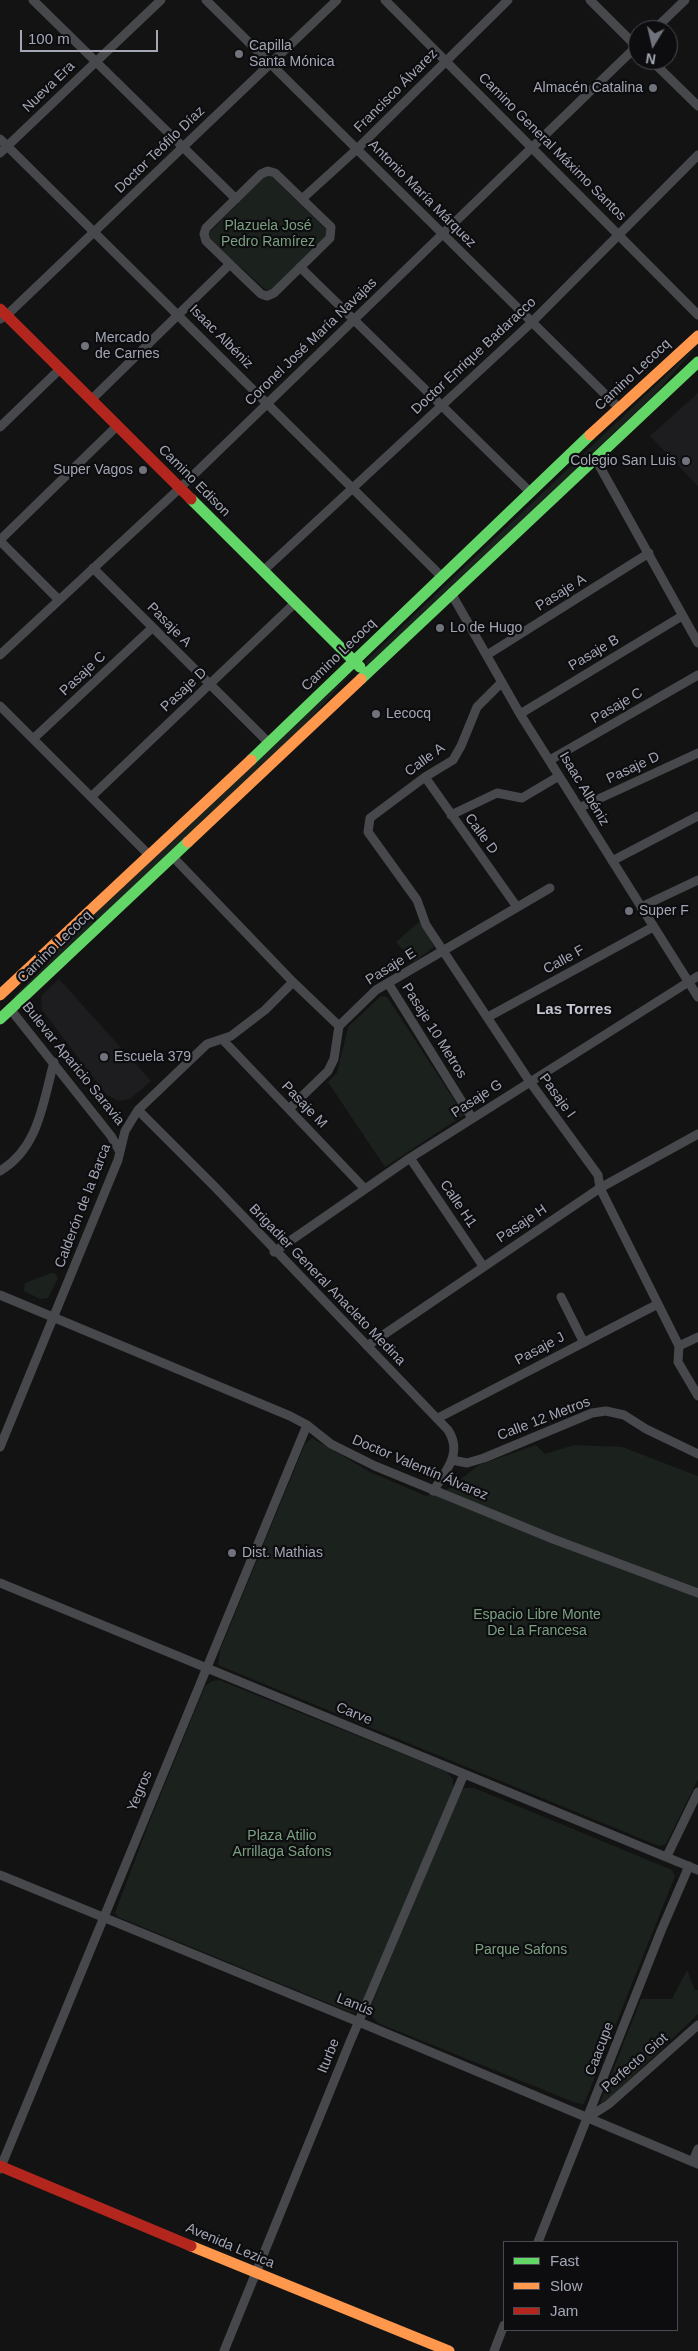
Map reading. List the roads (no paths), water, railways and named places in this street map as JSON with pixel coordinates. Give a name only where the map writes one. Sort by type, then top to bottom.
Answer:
[{"type":"street","points":[[33,0],[236,199]]},
{"type":"street","name":"Nueva Era","points":[[2,146],[160,0]]},
{"type":"street","name":"Antonio María Márquez","points":[[206,0],[619,408]]},
{"type":"street","name":"Doctor Teófilo Díaz","points":[[2,314],[93,233],[337,0]]},
{"type":"street","name":"Camino General Máximo Santos","points":[[385,0],[447,60],[698,315]]},
{"type":"street","name":"Francisco Álvarez","points":[[302,199],[357,149],[508,0]]},
{"type":"street","points":[[590,0],[628,37]]},
{"type":"street","points":[[664,20],[685,0]]},
{"type":"street","name":"Coronel José María Navajas","points":[[0,655],[180,488],[628,57]]},
{"type":"street","points":[[660,70],[698,106]]},
{"type":"street","name":"Isaac Albéniz","points":[[2,146],[178,314],[442,576]]},
{"type":"street","name":"Doctor Enrique Badaracco","points":[[263,571],[531,322],[698,155]]},
{"type":"street","points":[[268,171],[275,173],[330,227],[332,233],[330,238],[274,292],[267,296],[261,294],[206,241],[204,234],[206,228],[236,199],[261,174],[268,171]]},
{"type":"street","points":[[91,400],[230,264]]},
{"type":"street","points":[[300,267],[530,492]]},
{"type":"street","name":"Camino Edison","points":[[2,314],[60,369],[366,674]]},
{"type":"street","name":"Camino Lecocq","points":[[0,996],[355,662],[530,492],[698,336]]},
{"type":"street","name":"Camino Lecocq","points":[[0,1019],[698,362]]},
{"type":"street","points":[[0,427],[60,369]]},
{"type":"street","points":[[59,600],[0,540],[117,426]]},
{"type":"street","points":[[595,458],[698,643]]},
{"type":"street","name":"Pasaje A","points":[[487,655],[649,553]]},
{"type":"street","name":"Pasaje A","points":[[93,568],[268,742]]},
{"type":"street","name":"Isaac Albéniz","points":[[451,593],[520,714],[698,997]]},
{"type":"street","name":"Pasaje D","points":[[90,797],[296,603]]},
{"type":"street","name":"Pasaje B","points":[[520,714],[682,616]]},
{"type":"street","name":"Pasaje C","points":[[33,739],[152,628]]},
{"type":"street","name":"Pasaje C","points":[[550,760],[698,675]]},
{"type":"street","name":"Calle A","points":[[367,826],[370,818],[425,777],[452,760],[461,746],[477,707],[502,682]]},
{"type":"street","points":[[0,706],[149,854]]},
{"type":"street","name":"Pasaje D","points":[[579,808],[698,753]]},
{"type":"street","points":[[450,815],[497,792],[522,798],[559,776]]},
{"type":"street","name":"Calle D","points":[[425,777],[450,815],[517,907]]},
{"type":"street","points":[[612,861],[698,816]]},
{"type":"street","name":"Pasaje I","points":[[367,826],[368,832],[417,900],[426,925],[530,1082],[598,1175],[600,1188],[656,1305],[679,1346],[678,1362],[698,1396]]},
{"type":"street","points":[[172,856],[293,982],[339,1026],[332,1064],[289,1109]]},
{"type":"street","points":[[641,907],[698,880]]},
{"type":"street","name":"Pasaje E","points":[[339,1026],[376,990],[550,888]]},
{"type":"street","name":"Calle F","points":[[488,1017],[653,927]]},
{"type":"street","name":"Pasaje G","points":[[274,1252],[410,1158],[688,980],[698,976]]},
{"type":"street","name":"Calderón de la Barca","points":[[0,1447],[120,1152],[128,1122],[138,1110],[208,1044],[231,1036],[265,1010],[293,982]]},
{"type":"street","name":"Pasaje 10 Metros","points":[[388,983],[472,1118]]},
{"type":"street","name":"Bulevar Aparicio Saravia","points":[[0,996],[111,1136],[120,1152]]},
{"type":"street","name":"Pasaje M","points":[[222,1039],[365,1189]]},
{"type":"street","points":[[0,1170],[11,1164],[24,1152],[32,1139],[54,1062]]},
{"type":"street","name":"Brigadier General Anacleto Medina","points":[[138,1110],[213,1186],[274,1252],[438,1418],[455,1442],[452,1460]]},
{"type":"street","name":"Pasaje H","points":[[367,1346],[600,1188],[698,1134]]},
{"type":"street","name":"Calle H1","points":[[410,1158],[483,1266]]},
{"type":"street","name":"Doctor Valentín Álvarez","points":[[0,1295],[307,1425],[331,1444],[351,1455],[433,1491],[698,1593]]},
{"type":"street","points":[[561,1297],[583,1341]]},
{"type":"street","name":"Pasaje J","points":[[438,1418],[583,1341],[656,1305]]},
{"type":"street","points":[[679,1346],[698,1338]]},
{"type":"street","name":"Calle 12 Metros","points":[[452,1460],[467,1463],[484,1458],[592,1412],[624,1415],[646,1429],[698,1454]]},
{"type":"street","name":"Yegros","points":[[0,2167],[307,1425]]},
{"type":"street","points":[[433,1491],[452,1460]]},
{"type":"street","name":"Carve","points":[[0,1583],[694,1868]]},
{"type":"street","name":"Iturbe","points":[[224,2351],[464,1774]]},
{"type":"street","points":[[668,1856],[698,1792]]},
{"type":"street","name":"Caacupe","points":[[538,2241],[661,1930],[694,1868]]},
{"type":"street","name":"Lanús","points":[[0,1875],[360,2022],[695,2163]]},
{"type":"street","name":"Perfecto Giot","points":[[587,2118],[610,2104],[698,2025]]},
{"type":"street","points":[[695,2163],[698,2149]]},
{"type":"street","name":"Avenida Lezica","points":[[0,2167],[449,2351]]},
{"type":"street","points":[[494,2351],[503,2328]]},
{"type":"place","name":"Capilla Santa Mónica","points":[[239,54]]},
{"type":"place","name":"Almacén Catalina","points":[[653,88]]},
{"type":"place","name":"Mercado de Carnes","points":[[85,346]]},
{"type":"place","name":"Colegio San Luis","points":[[686,461]]},
{"type":"place","name":"Super Vagos","points":[[143,470]]},
{"type":"place","name":"Lo de Hugo","points":[[440,628]]},
{"type":"place","name":"Lecocq","points":[[376,714]]},
{"type":"place","name":"Super F","points":[[629,911]]},
{"type":"place","name":"Escuela 379","points":[[104,1057]]},
{"type":"place","name":"Dist. Mathias","points":[[232,1553]]},
{"type":"district","name":"Las Torres","points":[[574,1010]]},
{"type":"park label","name":"Plazuela José Pedro Ramírez","points":[[268,234]]},
{"type":"park label","name":"Espacio Libre Monte De La Francesa","points":[[537,1624]]},
{"type":"park label","name":"Plaza Atilio Arrillaga Safons","points":[[282,1844]]},
{"type":"park label","name":"Parque Safons","points":[[521,1950]]}]
